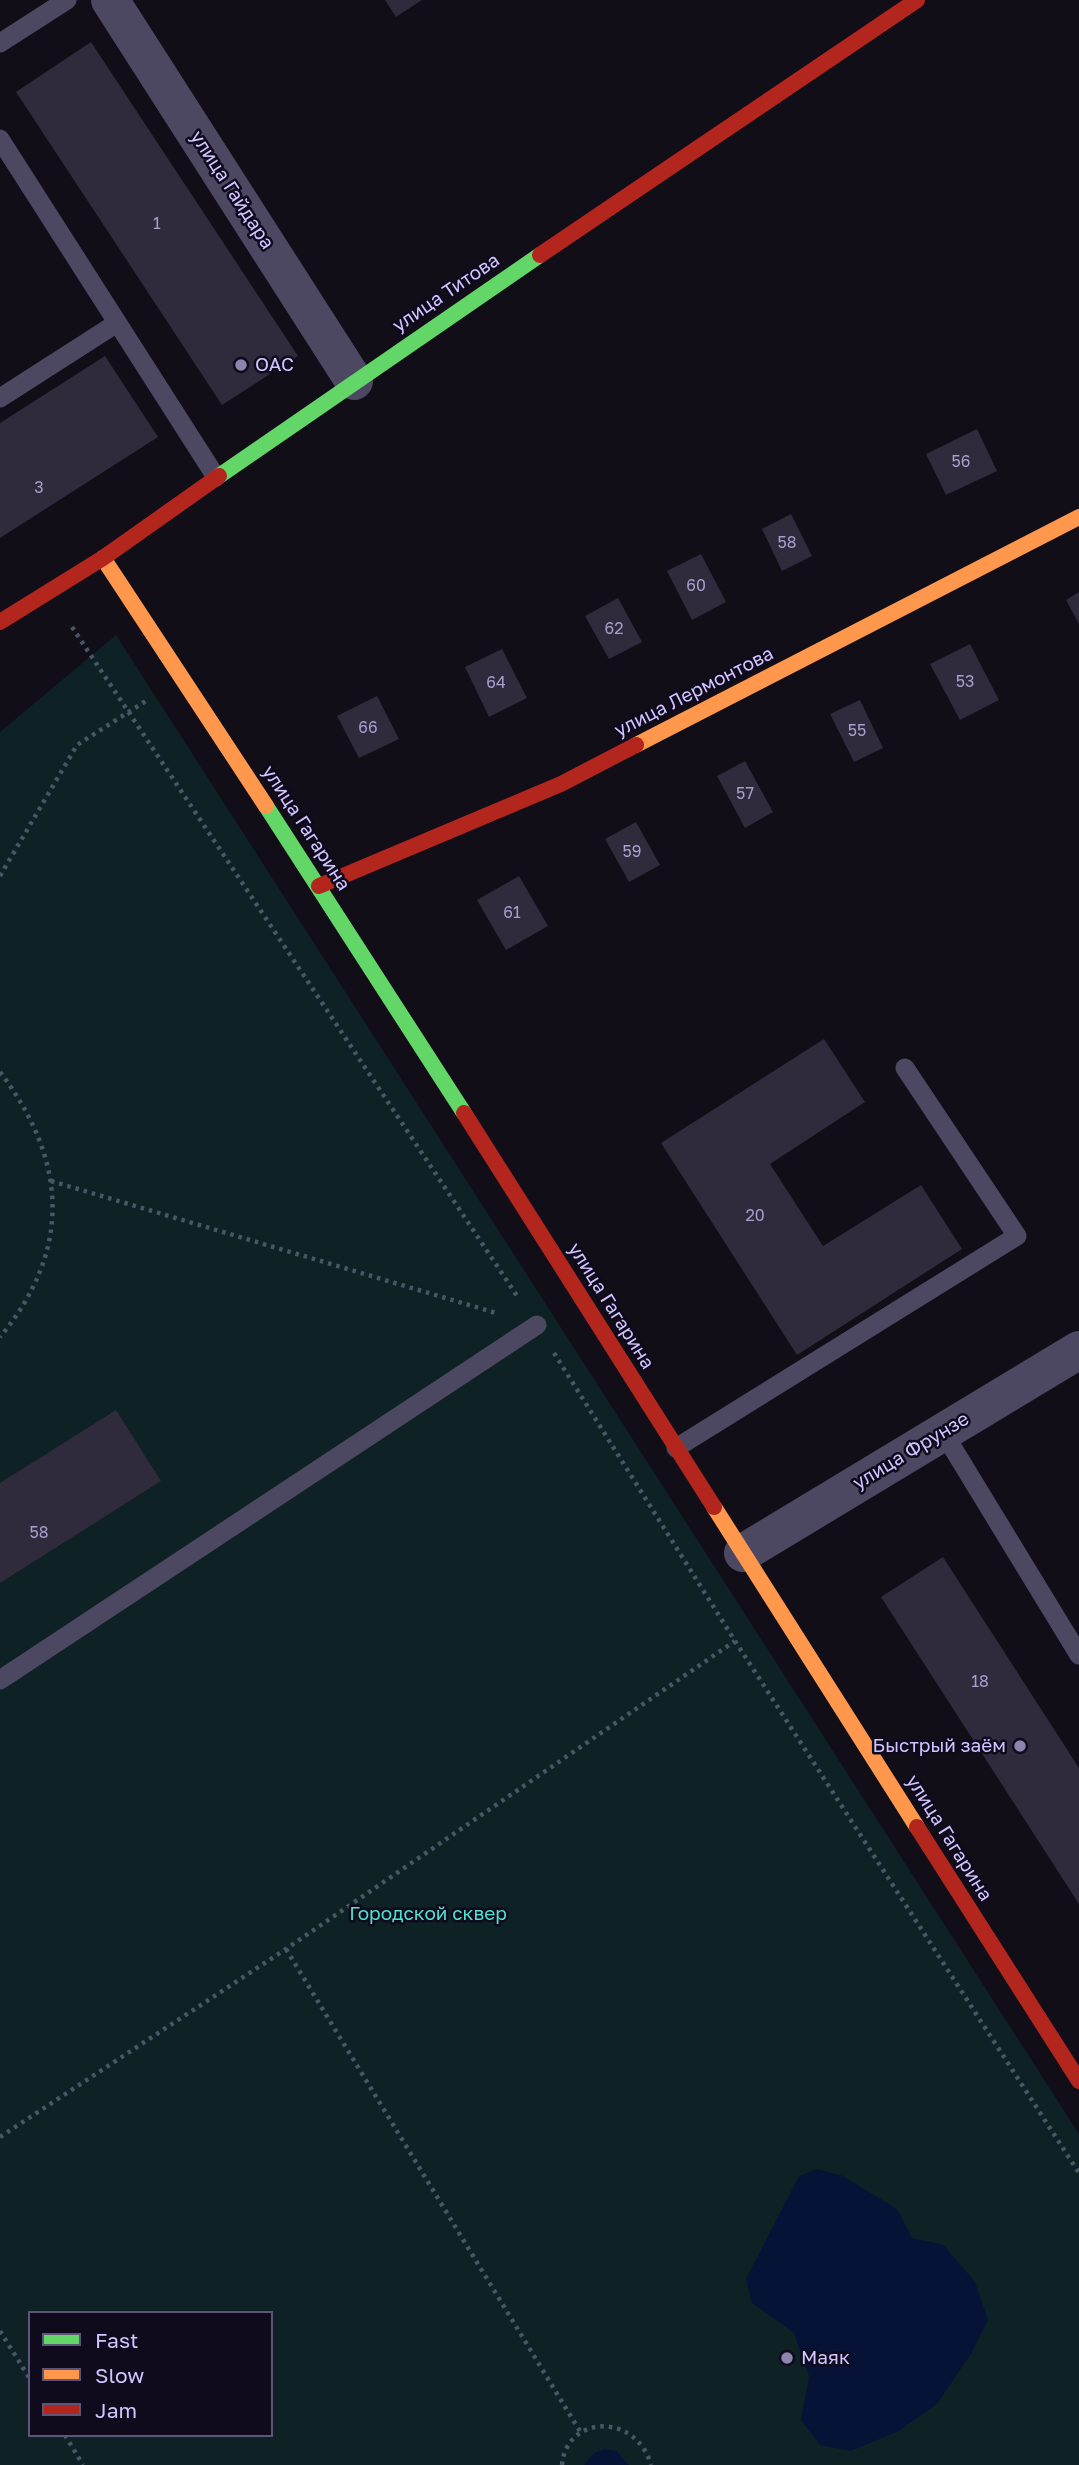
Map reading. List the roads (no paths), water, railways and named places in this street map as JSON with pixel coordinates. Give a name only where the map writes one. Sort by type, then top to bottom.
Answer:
[{"type":"main road","name":"улица Титова","points":[[0,622],[103,558],[354,381],[917,0]]},
{"type":"main road","name":"улица Лермонтова","points":[[319,886],[561,784],[1079,517]]},
{"type":"main road","name":"улица Гагарина","points":[[103,558],[319,886],[1079,2081]]},
{"type":"street","name":"улица Гайдара","points":[[110,0],[354,381]]},
{"type":"street","name":"улица Фрунзе","points":[[743,1553],[1079,1350]]},
{"type":"lane","points":[[0,43],[67,0]]},
{"type":"lane","points":[[0,139],[216,477]]},
{"type":"lane","points":[[0,398],[117,323]]},
{"type":"lane","points":[[676,1448],[1017,1236],[905,1068]]},
{"type":"lane","points":[[0,1680],[537,1325]]},
{"type":"lane","points":[[943,1432],[1073,1633],[1079,1656]]},
{"type":"water","points":[[817,2169],[843,2176],[897,2209],[912,2238],[944,2245],[975,2282],[988,2320],[971,2354],[937,2404],[899,2431],[851,2451],[820,2445],[801,2420],[809,2376],[794,2333],[752,2303],[746,2279],[799,2176]]},
{"type":"water","points":[[605,2449],[616,2451],[629,2465],[584,2465],[594,2453]]},
{"type":"place","name":"ОАС","points":[[241,365]]},
{"type":"place","name":"Быстрый заём","points":[[1020,1746]]},
{"type":"place","name":"Маяк","points":[[787,2358]]},
{"type":"park label","name":"Городской сквер","points":[[428,1914]]}]
